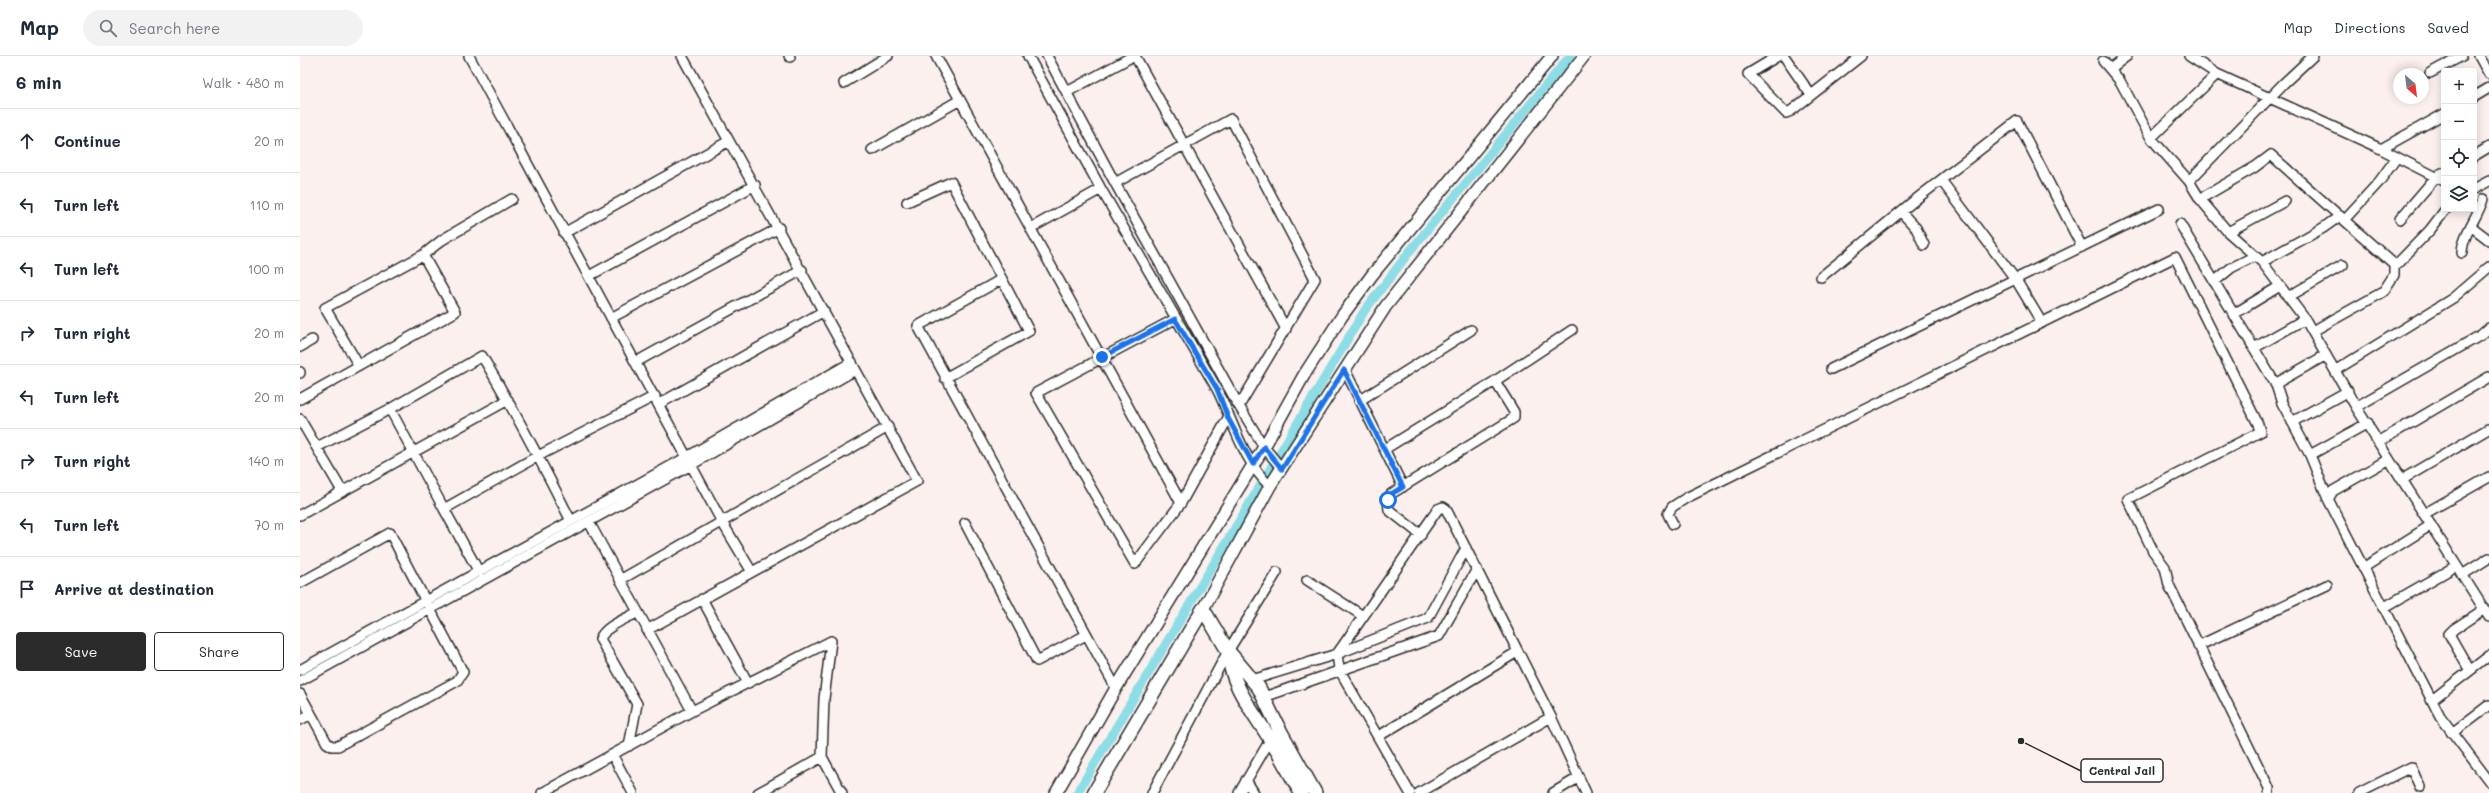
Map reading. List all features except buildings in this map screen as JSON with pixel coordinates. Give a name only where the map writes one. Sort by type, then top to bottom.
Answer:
[{"type":"main road","points":[[1094,793],[1203,608],[1228,650],[1264,697],[1278,727],[1315,793]]},
{"type":"main road","points":[[1228,650],[1232,672],[1243,698],[1270,739],[1301,793]]},
{"type":"street","points":[[469,56],[722,522],[752,572]]},
{"type":"street","points":[[647,630],[917,481],[779,228],[682,56]]},
{"type":"street","points":[[844,84],[888,56]]},
{"type":"street","points":[[936,56],[1181,503]]},
{"type":"street","points":[[1028,56],[1175,319],[1217,389],[1228,418],[1255,467],[1268,484]]},
{"type":"street","points":[[1048,56],[1115,183],[1239,406],[1266,449],[1280,467]]},
{"type":"street","points":[[1067,92],[1134,56],[1286,329]]},
{"type":"street","points":[[1056,793],[1116,688],[1266,449],[1304,375],[1346,310],[1372,275],[1552,56]]},
{"type":"street","points":[[1203,608],[1268,484],[1386,306],[1584,56]]},
{"type":"street","points":[[1778,56],[1749,72],[1748,77],[1786,113],[1791,111],[1861,56]]},
{"type":"street","points":[[1784,56],[1811,95]]},
{"type":"street","points":[[2110,68],[2127,56]]},
{"type":"street","points":[[2189,56],[2218,74],[2441,177],[2400,220]]},
{"type":"street","points":[[2189,181],[2313,56]]},
{"type":"street","points":[[2430,74],[2462,56]]},
{"type":"street","points":[[2479,56],[2489,74]]},
{"type":"street","points":[[2103,61],[2120,81],[2151,138],[2189,181],[2200,199],[2228,232],[2258,259],[2305,319],[2336,370],[2356,407],[2380,441],[2389,459],[2403,479],[2486,614],[2454,628],[2449,634],[2469,669]]},
{"type":"street","points":[[2151,138],[2218,74]]},
{"type":"street","points":[[2477,95],[2489,88]]},
{"type":"street","points":[[872,150],[960,100]]},
{"type":"street","points":[[2381,149],[2441,116]]},
{"type":"street","points":[[1115,183],[1231,119],[1315,279],[1239,406]]},
{"type":"street","points":[[1821,277],[2017,121],[2082,247]]},
{"type":"street","points":[[564,233],[729,141]]},
{"type":"street","points":[[2477,154],[2489,147]]},
{"type":"street","points":[[2200,199],[2255,168],[2271,155],[2396,265]]},
{"type":"street","points":[[2214,282],[2231,268],[2258,259],[2342,218],[2379,182],[2397,157]]},
{"type":"street","points":[[1941,180],[2016,280],[2042,323]]},
{"type":"street","points":[[2477,187],[2489,180]]},
{"type":"street","points":[[907,202],[951,182],[1029,331],[945,378]]},
{"type":"street","points":[[589,276],[755,185]]},
{"type":"street","points":[[1030,228],[1101,188]]},
{"type":"street","points":[[359,366],[325,308],[423,255],[442,240],[512,200]]},
{"type":"street","points":[[2462,253],[2462,243],[2486,200]]},
{"type":"street","points":[[2228,232],[2285,201]]},
{"type":"street","points":[[1832,369],[2159,209]]},
{"type":"street","points":[[1901,212],[1916,228],[1924,245]]},
{"type":"street","points":[[2313,331],[2383,292],[2392,280],[2396,265],[2430,230],[2444,212]]},
{"type":"street","points":[[2180,224],[2275,384],[2292,422],[2310,455],[2328,499],[2383,608],[2432,700],[2452,733],[2486,766],[2489,781]]},
{"type":"street","points":[[2472,227],[2489,240]]},
{"type":"street","points":[[611,318],[779,228]]},
{"type":"street","points":[[300,399],[456,312],[423,255]]},
{"type":"street","points":[[1673,524],[1668,514],[1672,507],[1686,498],[2175,257],[2258,424],[2260,432],[2128,499],[2153,551],[2164,566],[2169,586],[2270,788],[2270,793]]},
{"type":"street","points":[[2288,297],[2343,265]]},
{"type":"street","points":[[2336,370],[2453,298],[2489,266]]},
{"type":"street","points":[[636,362],[802,270]]},
{"type":"street","points":[[1002,279],[918,326],[945,378],[1116,688]]},
{"type":"street","points":[[2234,314],[2280,286]]},
{"type":"street","points":[[444,509],[538,456],[657,400],[824,311]]},
{"type":"street","points":[[1175,319],[1036,393],[1136,564],[1181,503],[1228,418]]},
{"type":"street","points":[[2254,348],[2305,319]]},
{"type":"street","points":[[2356,407],[2481,335],[2489,328]]},
{"type":"street","points":[[1359,401],[1471,330]]},
{"type":"street","points":[[1385,449],[1495,381],[1572,330]]},
{"type":"street","points":[[300,347],[312,340]]},
{"type":"street","points":[[2275,384],[2326,355]]},
{"type":"street","points":[[317,447],[390,409],[482,356],[508,400],[571,521]]},
{"type":"street","points":[[300,681],[589,522],[689,461],[854,366]]},
{"type":"street","points":[[1344,370],[1403,487]]},
{"type":"street","points":[[2380,441],[2489,377]]},
{"type":"street","points":[[1421,535],[1390,510],[1388,500],[1391,494],[1514,418],[1514,412],[1495,381]]},
{"type":"street","points":[[2292,422],[2348,391]]},
{"type":"street","points":[[300,515],[508,400]]},
{"type":"street","points":[[390,409],[479,572]]},
{"type":"street","points":[[300,419],[342,491]]},
{"type":"street","points":[[2310,455],[2368,423]]},
{"type":"street","points":[[620,580],[888,426]]},
{"type":"street","points":[[2403,479],[2488,429]]},
{"type":"street","points":[[2328,499],[2333,491],[2389,459]]},
{"type":"street","points":[[300,670],[571,521],[689,461]]},
{"type":"street","points":[[2424,514],[2489,478]]},
{"type":"street","points":[[1410,793],[1379,736],[1339,669],[1337,654],[1438,509],[1443,507],[1446,509],[1477,569],[1517,652],[1551,717],[1586,793]]},
{"type":"street","points":[[589,522],[692,711]]},
{"type":"street","points":[[965,523],[1037,661],[1086,635]]},
{"type":"street","points":[[2363,568],[2430,525]]},
{"type":"street","points":[[300,583],[390,532],[463,672],[457,681],[338,746],[332,746],[327,743],[300,694]]},
{"type":"street","points":[[1252,680],[1337,654],[1428,618],[1466,548]]},
{"type":"street","points":[[2462,575],[2489,558]]},
{"type":"street","points":[[2383,608],[2456,566]]},
{"type":"street","points":[[1264,697],[1339,669],[1439,636],[1477,569]]},
{"type":"street","points":[[1152,793],[1228,650],[1277,572]]},
{"type":"street","points":[[1307,580],[1363,616]]},
{"type":"street","points":[[2198,646],[2327,585]]},
{"type":"street","points":[[702,599],[748,683]]},
{"type":"street","points":[[629,746],[637,704],[600,639],[602,633],[609,628],[638,612]]},
{"type":"street","points":[[542,793],[613,756],[692,711],[831,641],[824,699],[822,757],[842,793]]},
{"type":"street","points":[[1379,736],[1517,652]]},
{"type":"street","points":[[2432,700],[2469,669],[2489,656]]},
{"type":"street","points":[[2452,733],[2489,705]]},
{"type":"street","points":[[300,720],[311,714]]},
{"type":"street","points":[[1419,793],[1551,717]]},
{"type":"street","points":[[1239,793],[1278,727]]},
{"type":"street","points":[[613,756],[633,793]]},
{"type":"street","points":[[758,793],[822,757]]},
{"type":"street","points":[[2359,793],[2411,767],[2420,786]]},
{"type":"street","points":[[1553,793],[1578,778]]},
{"type":"street","points":[[1246,780],[1254,793]]},
{"type":"waterway","points":[[1077,793],[1365,310],[1410,251],[1570,56]]},
{"type":"place","name":"Central Jail","points":[[2021,741]]},
{"type":"route","points":[[1102,357],[1175,319],[1217,389],[1225,405],[1228,418],[1253,464],[1264,447],[1282,469],[1344,370],[1403,487],[1391,494],[1388,500]]}]
